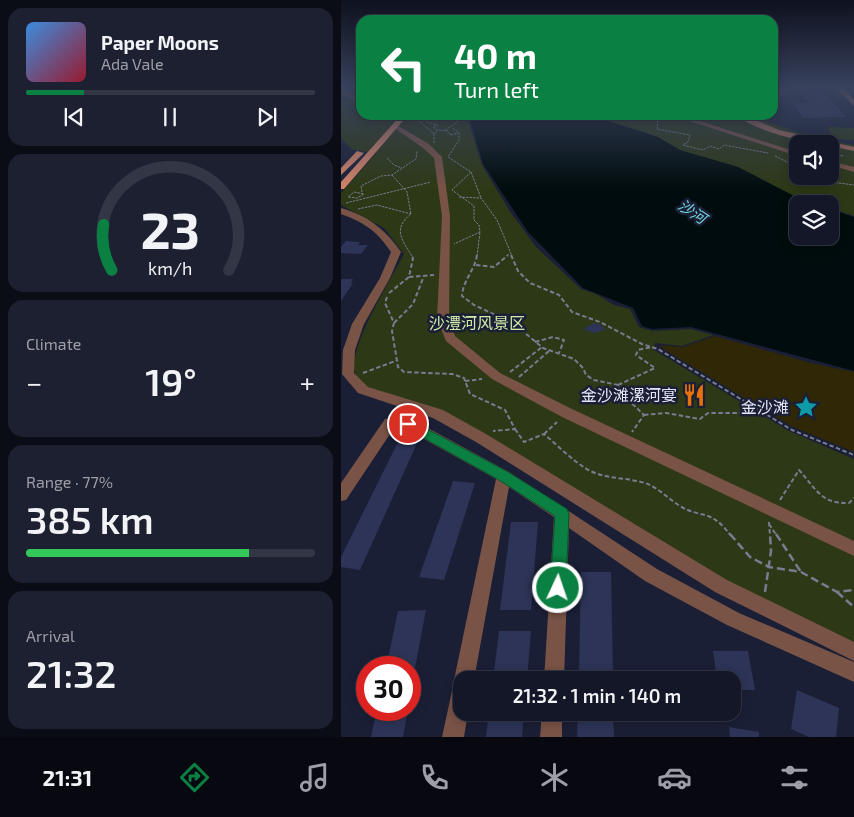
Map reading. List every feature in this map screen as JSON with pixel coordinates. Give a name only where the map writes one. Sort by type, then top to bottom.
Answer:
[{"type":"main road","points":[[341,174],[394,120]]},
{"type":"main road","points":[[341,187],[394,120]]},
{"type":"street","points":[[394,120],[438,158],[447,216],[443,274],[443,319],[450,338],[482,366],[511,384],[625,442],[854,549]]},
{"type":"street","points":[[692,120],[789,151]]},
{"type":"street","points":[[750,120],[777,132],[790,135]]},
{"type":"street","points":[[839,146],[854,149]]},
{"type":"street","points":[[839,166],[854,170]]},
{"type":"street","points":[[343,211],[367,221],[385,236],[395,252],[385,278],[358,324],[349,350],[349,374],[363,390],[438,414],[481,438],[721,586],[854,652]]},
{"type":"street","points":[[341,495],[389,423],[408,424],[504,476],[651,575],[733,618],[854,672]]},
{"type":"street","points":[[466,671],[504,476]]},
{"type":"street","points":[[553,671],[562,514]]},
{"type":"street","points":[[453,737],[456,721]]},
{"type":"street","points":[[551,737],[552,721]]},
{"type":"path","points":[[419,120],[435,134]]},
{"type":"path","points":[[427,120],[438,125],[433,127],[437,130],[453,128],[459,120]]},
{"type":"path","points":[[656,120],[658,122],[657,129],[662,132],[690,135],[691,138],[683,145],[703,150],[710,146],[719,149],[724,144],[773,155],[789,163]]},
{"type":"path","points":[[453,128],[459,133]]},
{"type":"path","points":[[343,211],[364,194],[361,186],[381,176],[392,175],[416,159],[416,152],[428,148],[435,143],[437,130]]},
{"type":"path","points":[[445,130],[450,135],[459,133]]},
{"type":"path","points":[[459,133],[459,140],[448,156],[474,175],[474,184],[481,198],[497,220],[509,254],[518,271],[530,283],[547,288],[559,295],[572,312],[600,322],[651,346],[792,430],[854,456]]},
{"type":"path","points":[[839,155],[849,156]]},
{"type":"path","points":[[387,158],[393,165],[402,168]]},
{"type":"path","points":[[471,172],[455,184],[452,190],[459,197],[469,201],[474,206],[474,220],[479,225],[480,232],[476,265],[463,285],[462,296],[471,306],[496,313],[549,350],[572,356],[583,367],[586,375],[594,380],[618,385],[635,379],[655,368],[635,355],[638,350],[651,346]]},
{"type":"path","points":[[392,175],[406,187],[410,194],[411,214]]},
{"type":"path","points":[[362,192],[354,192],[348,196],[360,199],[428,182]]},
{"type":"path","points":[[839,183],[854,185]]},
{"type":"path","points":[[459,197],[481,198]]},
{"type":"path","points":[[360,199],[363,206]]},
{"type":"path","points":[[343,211],[363,206],[386,206],[411,214]]},
{"type":"path","points":[[409,277],[413,258],[405,246],[399,229],[403,221],[411,214]]},
{"type":"path","points":[[445,248],[480,232]]},
{"type":"path","points":[[476,265],[494,267],[509,254]]},
{"type":"path","points":[[394,323],[385,303],[388,293],[409,277],[443,274]]},
{"type":"path","points":[[424,276],[413,304],[394,323],[392,331],[398,367],[404,372],[452,374],[464,378],[470,394],[505,410],[524,442],[544,434],[567,413]]},
{"type":"path","points":[[535,342],[551,336],[564,340],[559,353]]},
{"type":"path","points":[[511,384],[549,350]]},
{"type":"path","points":[[352,378],[383,364],[398,360]]},
{"type":"path","points":[[618,385],[622,394],[644,415]]},
{"type":"path","points":[[625,442],[644,415],[661,410],[683,417],[700,419],[707,413],[740,413],[747,403]]},
{"type":"path","points":[[481,438],[497,430],[515,429]]},
{"type":"path","points":[[544,434],[586,469],[610,478],[642,482],[659,490],[681,507],[706,514],[723,523],[738,546],[750,557],[769,567],[801,572],[837,592],[854,607]]},
{"type":"path","points":[[768,524],[792,556],[801,572]]},
{"type":"path","points":[[837,592],[854,590]]},
{"type":"green space","name":"沙澧河风景区","points":[[341,120],[468,120],[482,165],[509,210],[536,247],[581,289],[596,294],[614,305],[630,309],[639,327],[652,331],[691,329],[713,335],[682,346],[655,343],[654,350],[789,431],[854,459],[854,644],[730,583],[456,420],[367,387],[355,374],[355,357],[373,311],[404,254],[384,228],[341,205],[341,193],[376,153],[353,150],[341,138]]},
{"type":"green space","points":[[607,120],[764,120],[809,135],[789,135],[789,185],[839,185],[839,142],[854,145],[854,216],[839,211],[839,195],[792,195],[738,167],[680,150],[658,137]]},
{"type":"green space","points":[[827,127],[854,128],[854,140],[839,139],[839,135],[832,135]]},
{"type":"sand","name":"金沙滩","points":[[715,336],[811,363],[854,372],[854,452],[791,426],[665,350],[660,345],[683,347]]},
{"type":"water","name":"沙河","points":[[470,120],[607,120],[658,137],[680,150],[738,167],[792,195],[789,195],[789,245],[839,245],[839,212],[854,217],[854,371],[691,327],[652,329],[642,326],[633,308],[583,288],[528,232],[483,164]]},
{"type":"building","points":[[346,241],[360,242],[358,245],[368,245],[361,254],[341,253],[341,247]]},
{"type":"building","points":[[341,279],[353,279],[351,283],[353,283],[341,301]]},
{"type":"building","points":[[594,323],[606,329],[595,333],[583,329]]},
{"type":"building","points":[[399,440],[418,441],[360,570],[341,567],[341,557]]},
{"type":"building","points":[[453,481],[475,483],[444,580],[419,577]]},
{"type":"building","points":[[511,522],[538,522],[531,610],[500,610]]},
{"type":"building","points":[[581,572],[611,572],[613,671],[579,671]]},
{"type":"building","points":[[426,610],[417,656],[389,656],[398,611]]},
{"type":"building","points":[[499,631],[531,631],[528,671],[494,671]]},
{"type":"building","points":[[713,651],[748,651],[755,690],[741,690],[741,671],[716,671]]},
{"type":"building","points":[[797,690],[839,708],[836,737],[809,737],[791,729]]},
{"type":"building","points":[[375,721],[406,721],[403,737],[371,737]]},
{"type":"building","points":[[488,721],[523,721],[522,737],[486,737]]},
{"type":"building","points":[[578,721],[613,721],[614,737],[577,737]]},
{"type":"building","points":[[729,727],[759,732],[759,737],[730,737]]},
{"type":"place","name":"金沙滩漯河宴","points":[[694,395]]},
{"type":"place","name":"金沙滩","points":[[806,407]]},
{"type":"route","points":[[408,424],[504,476],[562,514],[558,588]]}]
